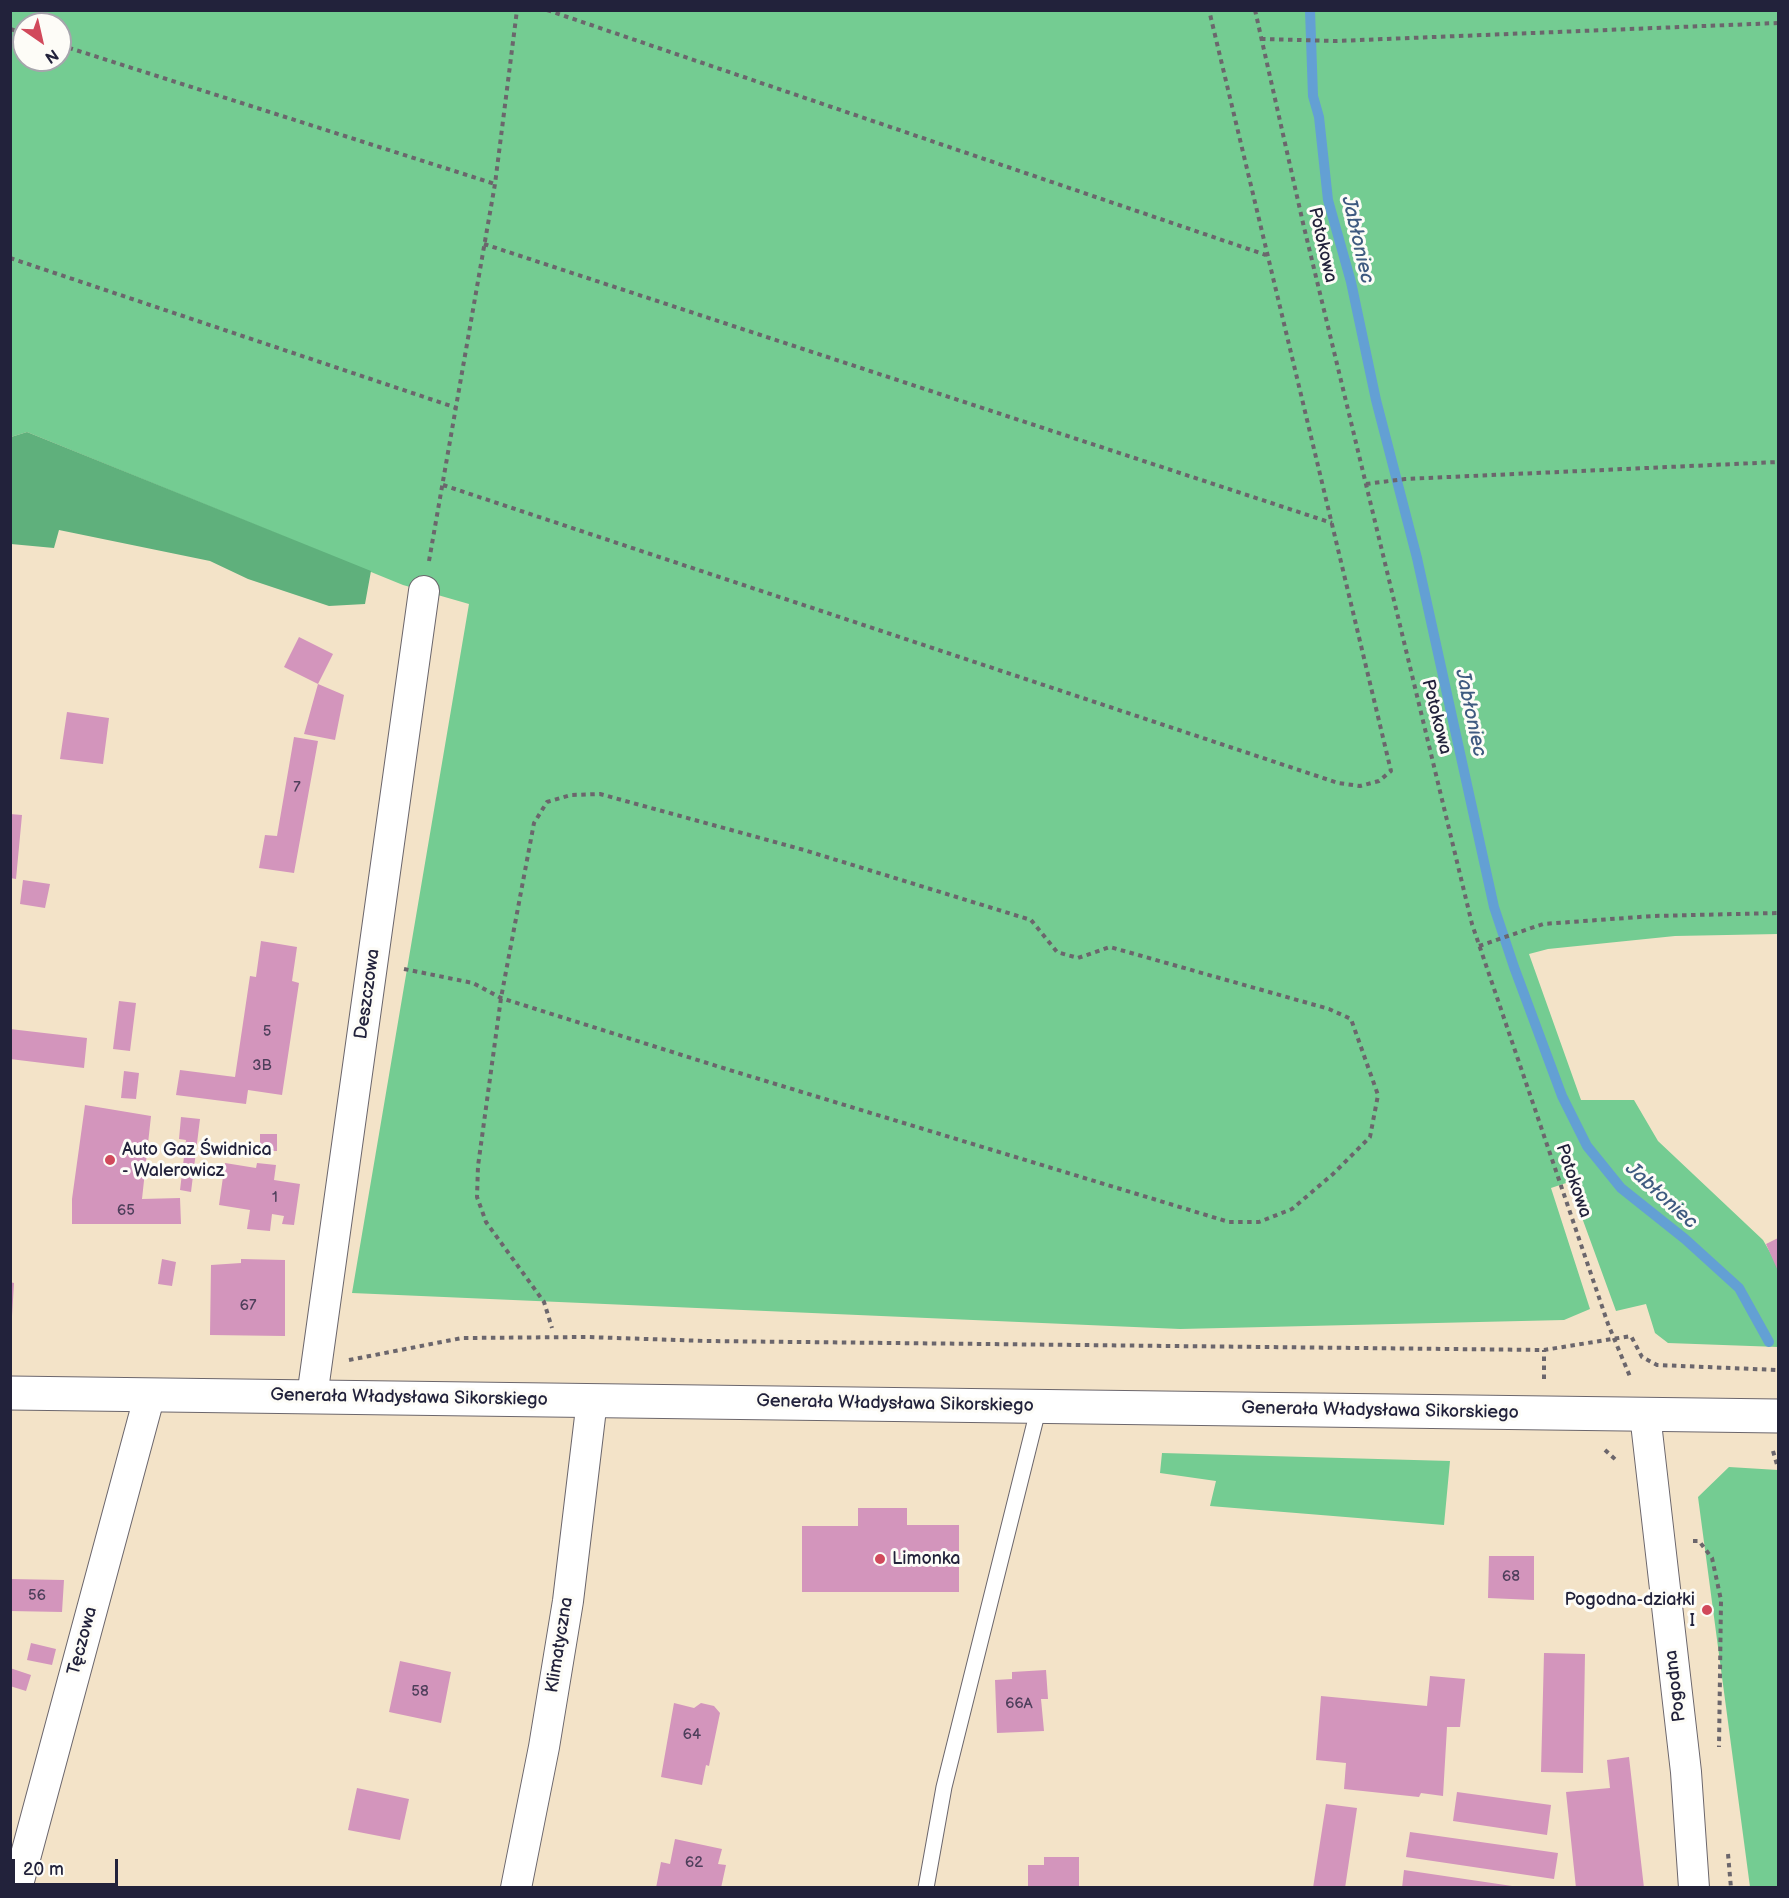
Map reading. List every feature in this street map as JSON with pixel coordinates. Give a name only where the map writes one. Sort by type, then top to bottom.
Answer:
[{"type":"street","name":"Deszczowa","points":[[312,1397],[424,591]]},
{"type":"street","name":"Generała Władysława Sikorskiego","points":[[10,1393],[147,1407],[312,1397],[1779,1416]]},
{"type":"street","name":"Klimatyczna","points":[[516,1887],[544,1747],[568,1601],[592,1400]]},
{"type":"street","name":"Tęczowa","points":[[16,1887],[147,1407]]},
{"type":"street","name":"Pogodna","points":[[1645,1414],[1686,1772],[1694,1887]]},
{"type":"lane","points":[[926,1887],[944,1787],[1039,1406]]},
{"type":"path","points":[[424,591],[495,184],[517,10]]},
{"type":"path","points":[[547,10],[1266,255]]},
{"type":"path","points":[[443,485],[1338,783],[1360,786],[1379,781],[1391,771],[1209,10]]},
{"type":"path","name":"Potokowa","points":[[1255,10],[1366,484],[1479,946],[1614,1340],[1645,1414]]},
{"type":"path","points":[[1261,39],[1324,41],[1779,23]]},
{"type":"path","points":[[72,49],[495,184]]},
{"type":"path","points":[[484,244],[1332,523]]},
{"type":"path","points":[[10,258],[457,408]]},
{"type":"path","points":[[1366,484],[1405,479],[1779,462]]},
{"type":"path","points":[[372,965],[473,983],[501,998],[1229,1222],[1259,1222],[1292,1209],[1333,1174],[1370,1137],[1378,1095],[1351,1019],[1329,1009],[1110,947],[1078,958],[1057,951],[1031,920],[804,850],[600,794],[571,795],[547,802],[534,823],[501,998],[478,1166],[477,1197],[486,1222],[544,1302],[552,1328]]},
{"type":"path","points":[[1479,946],[1543,924],[1653,916],[1779,914]]},
{"type":"path","points":[[316,1363],[347,1361],[472,1338],[1544,1350],[1631,1336],[1642,1357],[1657,1365],[1779,1370]]},
{"type":"path","points":[[1543,1413],[1544,1350]]},
{"type":"path","points":[[1597,1448],[1607,1451],[1620,1464]]},
{"type":"path","points":[[1712,1558],[1721,1600],[1719,1752]]},
{"type":"path","points":[[1727,1844],[1731,1887]]},
{"type":"green space","points":[[10,11],[1778,11],[1778,934],[1675,936],[1548,949],[1529,954],[1581,1100],[1634,1100],[1658,1141],[1763,1240],[1778,1266],[1778,1347],[1668,1343],[1655,1333],[1646,1304],[1616,1311],[1569,1182],[1551,1188],[1590,1309],[1564,1320],[1180,1329],[352,1293],[469,604],[403,585],[27,432],[11,437]]},
{"type":"green space","points":[[27,432],[371,571],[365,604],[329,606],[248,579],[210,561],[59,530],[54,548],[11,544],[11,437]]},
{"type":"green space","points":[[1162,1453],[1450,1461],[1444,1525],[1210,1506],[1216,1481],[1160,1473]]},
{"type":"green space","points":[[1729,1467],[1778,1470],[1778,1887],[1750,1887],[1698,1497]]},
{"type":"building","points":[[299,637],[333,654],[318,684],[284,667]]},
{"type":"building","points":[[318,684],[344,695],[335,740],[304,734]]},
{"type":"building","points":[[67,712],[109,718],[103,764],[60,759]]},
{"type":"building","points":[[294,737],[318,741],[294,873],[259,868],[265,835],[277,836]]},
{"type":"building","points":[[10,814],[22,815],[16,879],[10,878]]},
{"type":"building","points":[[23,880],[50,884],[45,908],[20,904]]},
{"type":"building","points":[[261,941],[297,947],[292,981],[299,983],[282,1095],[248,1090],[246,1104],[176,1095],[180,1070],[235,1077],[250,976],[256,977]]},
{"type":"building","points":[[119,1001],[136,1003],[130,1051],[113,1049]]},
{"type":"building","points":[[10,1029],[87,1038],[84,1068],[10,1059]]},
{"type":"building","points":[[124,1071],[139,1073],[136,1099],[121,1098]]},
{"type":"building","points":[[85,1105],[151,1116],[142,1199],[180,1198],[181,1224],[72,1224],[72,1199]]},
{"type":"building","points":[[181,1117],[200,1119],[191,1192],[180,1190],[186,1140],[179,1139]]},
{"type":"building","points":[[260,1134],[277,1134],[277,1151],[260,1151]]},
{"type":"building","points":[[225,1163],[256,1168],[257,1163],[276,1165],[274,1180],[300,1184],[294,1225],[282,1224],[284,1216],[272,1214],[270,1231],[247,1229],[250,1210],[219,1205]]},
{"type":"building","points":[[1778,1238],[1778,1271],[1766,1244]]},
{"type":"building","points":[[162,1259],[176,1262],[172,1286],[158,1284]]},
{"type":"building","points":[[241,1259],[285,1260],[285,1336],[210,1335],[211,1265],[241,1263]]},
{"type":"building","points":[[10,1282],[14,1283],[12,1316],[10,1316]]},
{"type":"building","name":"Limonka","points":[[858,1508],[907,1508],[907,1525],[959,1525],[959,1592],[802,1592],[802,1526],[858,1526]]},
{"type":"building","points":[[1489,1556],[1534,1556],[1534,1600],[1488,1598]]},
{"type":"building","points":[[10,1579],[64,1580],[62,1612],[10,1611]]},
{"type":"building","points":[[31,1643],[56,1649],[52,1665],[27,1660]]},
{"type":"building","points":[[1544,1653],[1585,1654],[1583,1773],[1541,1772]]},
{"type":"building","points":[[400,1661],[451,1672],[441,1723],[389,1712]]},
{"type":"building","points":[[10,1668],[31,1675],[26,1691],[10,1686]]},
{"type":"building","points":[[1046,1670],[1048,1699],[1041,1699],[1044,1731],[997,1733],[995,1680],[1012,1679],[1012,1672]]},
{"type":"building","points":[[1430,1676],[1465,1679],[1460,1727],[1447,1727],[1443,1796],[1421,1793],[1419,1797],[1344,1789],[1346,1763],[1316,1760],[1321,1696],[1427,1706]]},
{"type":"building","points":[[674,1703],[694,1708],[701,1703],[714,1706],[720,1713],[709,1766],[706,1765],[702,1785],[661,1777]]},
{"type":"building","points":[[1629,1757],[1644,1888],[1576,1888],[1566,1792],[1610,1788],[1607,1760]]},
{"type":"building","points":[[357,1788],[409,1799],[400,1840],[348,1830]]},
{"type":"building","points":[[1457,1792],[1551,1805],[1547,1835],[1453,1821]]},
{"type":"building","points":[[1326,1804],[1357,1808],[1345,1888],[1313,1888]]},
{"type":"building","points":[[1410,1832],[1558,1853],[1554,1879],[1406,1857]]},
{"type":"building","points":[[675,1839],[722,1849],[718,1864],[726,1865],[721,1888],[656,1888],[661,1862],[670,1864]]},
{"type":"building","points":[[1044,1857],[1079,1857],[1079,1887],[1028,1888],[1028,1865],[1044,1865]]},
{"type":"building","points":[[1404,1870],[1512,1886],[1512,1888],[1402,1888]]},
{"type":"waterway","name":"Jabłoniec","points":[[1310,10],[1313,96],[1319,117],[1328,200],[1351,282],[1376,400],[1417,558],[1494,907],[1514,967],[1562,1096],[1587,1146],[1621,1188],[1685,1239],[1739,1288],[1769,1342]]},
{"type":"place","name":"Auto Gaz Świdnica - Walerowicz","points":[[110,1160]]},
{"type":"place","name":"Limonka","points":[[880,1559]]},
{"type":"place","name":"Pogodna-działki I","points":[[1707,1610]]}]
